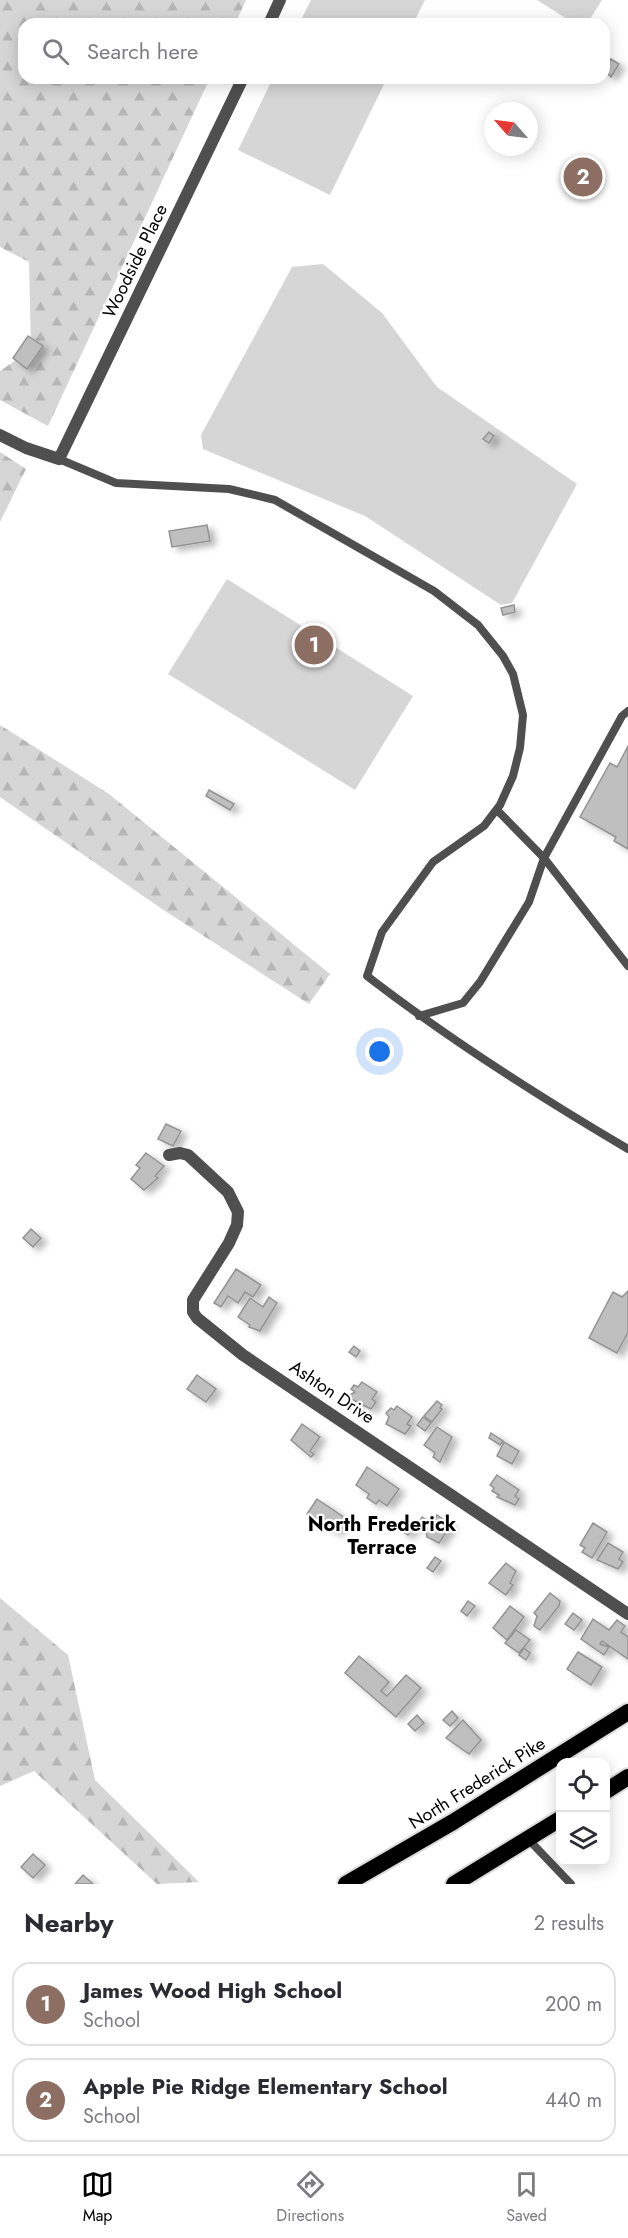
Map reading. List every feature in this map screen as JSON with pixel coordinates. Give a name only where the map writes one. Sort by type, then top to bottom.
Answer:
[{"type":"highway","name":"North Frederick Pike","points":[[346,1884],[453,1821],[628,1712]]},
{"type":"highway","points":[[610,1788],[628,1777]]},
{"type":"highway","points":[[454,1884],[556,1822]]},
{"type":"street","points":[[271,18],[280,0]]},
{"type":"street","name":"Woodside Place","points":[[59,459],[240,84]]},
{"type":"street","points":[[0,435],[26,448],[59,459]]},
{"type":"street","name":"Ashton Drive","points":[[169,1155],[180,1153],[188,1155],[228,1192],[238,1212],[237,1224],[229,1243],[193,1299],[193,1312],[197,1318],[243,1355],[628,1614]]},
{"type":"lane","points":[[59,459],[96,477],[116,483],[229,489],[274,500],[434,591],[459,609],[499,649],[513,674],[523,715],[520,748],[513,776],[497,810],[471,837],[433,862],[382,932],[367,976],[419,1016],[507,1076],[628,1149]]},
{"type":"lane","points":[[419,1016],[463,1003],[480,982],[529,902],[544,858],[622,716],[628,711]]},
{"type":"lane","points":[[497,810],[544,858],[628,966]]},
{"type":"lane","points":[[528,1839],[571,1884]]},
{"type":"green space","points":[[0,0],[246,0],[238,18],[18,18],[18,84],[207,84],[48,426],[0,400],[0,371],[31,350],[29,262],[0,247]]},
{"type":"green space","points":[[311,0],[425,0],[416,18],[302,18]]},
{"type":"green space","points":[[537,0],[602,0],[591,18],[566,18]]},
{"type":"green space","points":[[270,84],[384,84],[330,195],[238,150]]},
{"type":"green space","points":[[323,264],[382,313],[437,387],[577,484],[512,603],[501,605],[365,516],[203,449],[201,435],[292,267]]},
{"type":"green space","points":[[0,452],[26,469],[0,522]]},
{"type":"green space","points":[[227,579],[413,696],[355,790],[168,674]]},
{"type":"green space","points":[[0,725],[109,794],[330,974],[309,1004],[162,909],[0,797]]},
{"type":"green space","points":[[0,1598],[68,1655],[95,1780],[199,1882],[157,1884],[34,1771],[0,1786]]},
{"type":"building","points":[[611,59],[619,64],[611,77],[610,76]]},
{"type":"building","points":[[28,336],[43,346],[27,369],[13,358]]},
{"type":"building","points":[[489,432],[494,436],[489,443],[483,439]]},
{"type":"building","points":[[207,525],[210,541],[172,547],[169,531]]},
{"type":"building","points":[[514,605],[515,612],[503,615],[501,608]]},
{"type":"building","points":[[628,746],[628,849],[614,841],[616,837],[580,817],[610,763],[617,767]]},
{"type":"building","points":[[209,790],[234,804],[230,810],[206,796]]},
{"type":"building","points":[[166,1124],[181,1131],[173,1146],[158,1139]]},
{"type":"building","points":[[146,1153],[164,1166],[155,1176],[158,1178],[144,1190],[131,1179],[140,1168],[136,1165]]},
{"type":"building","points":[[31,1229],[41,1238],[33,1247],[23,1238]]},
{"type":"building","points":[[236,1269],[261,1285],[253,1297],[245,1292],[238,1303],[228,1296],[221,1307],[214,1303]]},
{"type":"building","points":[[628,1291],[628,1332],[617,1353],[589,1338],[613,1292],[622,1297]]},
{"type":"building","points":[[269,1297],[277,1303],[260,1331],[249,1327],[250,1325],[238,1317],[250,1298],[263,1307]]},
{"type":"building","points":[[354,1346],[360,1351],[356,1357],[349,1352]]},
{"type":"building","points":[[197,1375],[216,1389],[206,1402],[187,1389]]},
{"type":"building","points":[[362,1382],[377,1392],[372,1399],[376,1402],[371,1409],[347,1397],[355,1392],[351,1389],[354,1385],[358,1387]]},
{"type":"building","points":[[437,1401],[442,1405],[440,1408],[442,1409],[432,1422],[424,1416]]},
{"type":"building","points":[[397,1406],[412,1417],[407,1424],[411,1426],[405,1434],[386,1424],[389,1417],[386,1413]]},
{"type":"building","points":[[423,1417],[431,1423],[425,1431],[417,1425]]},
{"type":"building","points":[[302,1424],[320,1437],[310,1451],[314,1454],[311,1457],[291,1440]]},
{"type":"building","points":[[437,1427],[452,1437],[440,1462],[433,1457],[435,1453],[424,1445]]},
{"type":"building","points":[[491,1433],[503,1441],[500,1445],[489,1438]]},
{"type":"building","points":[[504,1442],[519,1451],[512,1464],[497,1456]]},
{"type":"building","points":[[367,1467],[399,1489],[387,1506],[379,1500],[376,1504],[367,1498],[369,1494],[356,1485]]},
{"type":"building","points":[[497,1475],[519,1490],[515,1496],[519,1499],[515,1505],[497,1497],[499,1495],[492,1491],[494,1488],[490,1485]]},
{"type":"building","points":[[317,1499],[348,1520],[346,1523],[344,1521],[336,1532],[307,1514]]},
{"type":"building","points":[[437,1515],[451,1525],[439,1543],[427,1537],[426,1531],[417,1525],[422,1517],[432,1523]]},
{"type":"building","points":[[407,1520],[415,1525],[408,1535],[400,1530]]},
{"type":"building","points":[[593,1523],[607,1532],[592,1558],[582,1552],[585,1548],[580,1545]]},
{"type":"building","points":[[608,1543],[623,1552],[619,1559],[623,1562],[618,1569],[597,1560]]},
{"type":"building","points":[[435,1557],[441,1561],[433,1572],[427,1568]]},
{"type":"building","points":[[506,1563],[516,1571],[510,1583],[513,1585],[506,1595],[489,1583]]},
{"type":"building","points":[[550,1593],[560,1601],[559,1606],[540,1630],[534,1626],[537,1616],[534,1613]]},
{"type":"building","points":[[468,1601],[475,1606],[467,1616],[461,1611]]},
{"type":"building","points":[[510,1606],[524,1617],[507,1640],[493,1628]]},
{"type":"building","points":[[573,1613],[582,1620],[574,1630],[565,1624]]},
{"type":"building","points":[[593,1619],[609,1630],[617,1620],[625,1626],[621,1632],[628,1637],[628,1659],[602,1641],[600,1644],[609,1647],[604,1655],[581,1639]]},
{"type":"building","points":[[516,1630],[530,1640],[519,1653],[505,1643]]},
{"type":"building","points":[[524,1648],[530,1653],[526,1660],[519,1655]]},
{"type":"building","points":[[578,1652],[602,1667],[591,1685],[567,1669]]},
{"type":"building","points":[[359,1656],[389,1682],[381,1691],[387,1696],[406,1675],[421,1688],[396,1717],[345,1673]]},
{"type":"building","points":[[452,1711],[458,1718],[450,1726],[443,1720]]},
{"type":"building","points":[[417,1715],[424,1723],[415,1731],[408,1724]]},
{"type":"building","points":[[463,1720],[481,1740],[469,1754],[446,1738]]},
{"type":"building","points":[[33,1854],[45,1865],[33,1878],[21,1867]]},
{"type":"building","points":[[83,1875],[93,1884],[75,1884]]},
{"type":"place","name":"Apple Pie Ridge Elementary School","points":[[583,177]]},
{"type":"place","name":"James Wood High School","points":[[314,645]]},
{"type":"district","name":"North Frederick Terrace","points":[[382,1536]]}]
